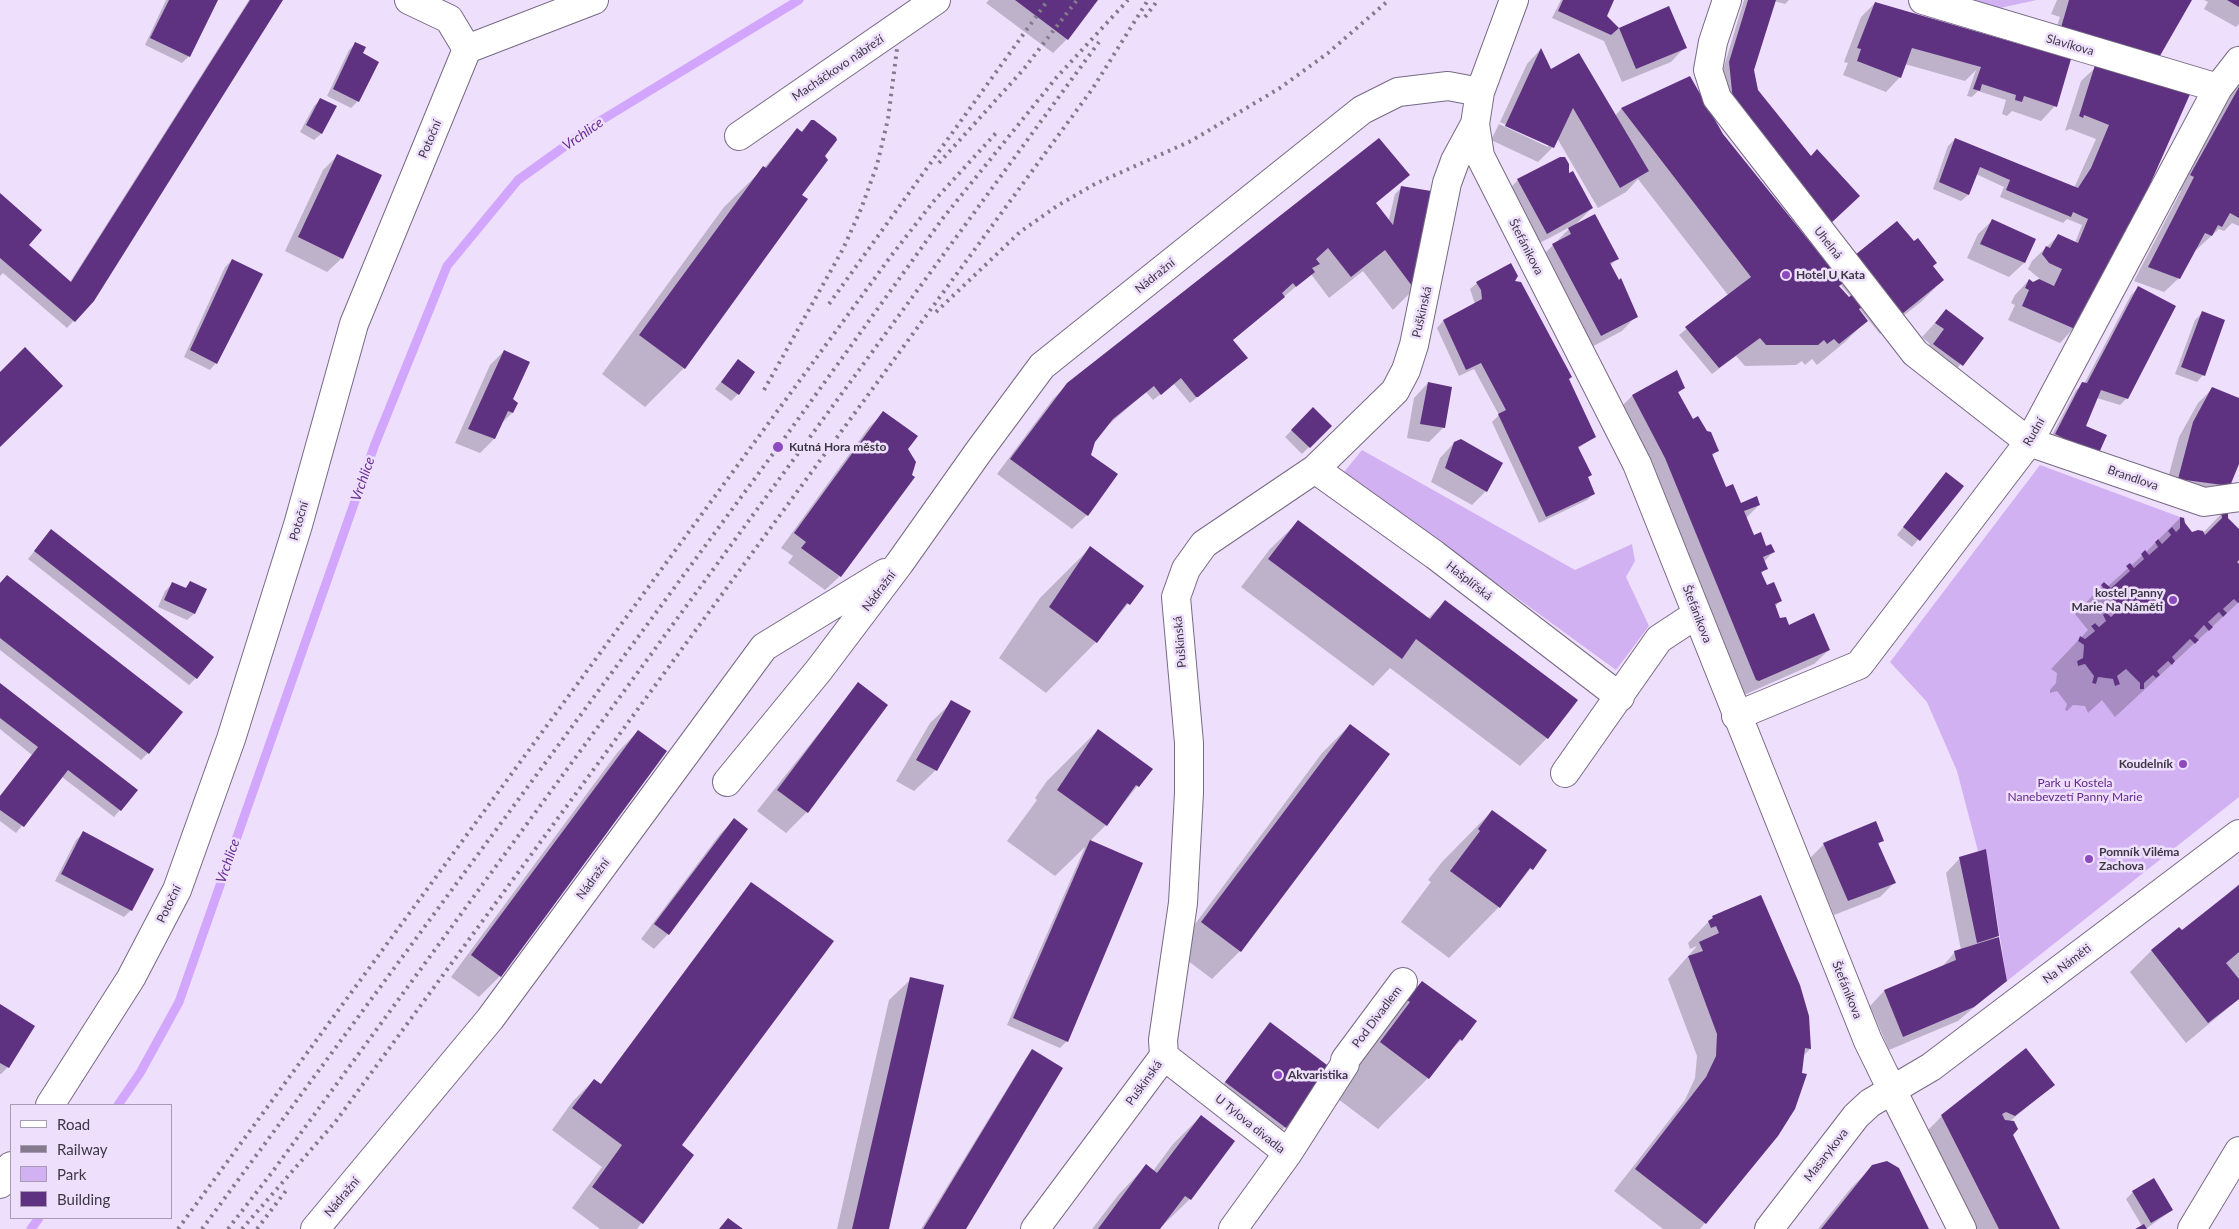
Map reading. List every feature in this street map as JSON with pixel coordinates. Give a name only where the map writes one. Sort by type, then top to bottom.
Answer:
[{"type":"street","points":[[409,0],[449,19],[467,49],[594,0]]},
{"type":"street","name":"Macháčkovo nábřeží","points":[[739,136],[936,0]]},
{"type":"street","name":"Štefánikova","points":[[1514,0],[1480,92],[1475,124],[1480,156],[1637,464],[1736,716],[1868,1041],[1962,1229]]},
{"type":"street","name":"Uhelná","points":[[1727,0],[1713,42],[1708,70],[1717,98],[1915,353],[2029,442]]},
{"type":"street","name":"Slavíkova","points":[[1923,0],[2218,88]]},
{"type":"street","name":"Potoční","points":[[51,1104],[130,978],[177,890],[232,734],[298,525],[354,324],[467,49]]},
{"type":"street","name":"Rudní","points":[[1736,716],[1859,665],[2029,442],[2218,88],[2239,60]]},
{"type":"street","name":"Nádražní","points":[[727,782],[819,670],[899,564],[978,451],[1042,366],[1362,110],[1398,92],[1448,86],[1480,92]]},
{"type":"street","name":"Puškinská","points":[[1035,1229],[1164,1056],[1163,1040],[1183,903],[1190,793],[1189,744],[1176,597],[1186,569],[1204,544],[1315,469],[1395,391],[1406,370],[1427,288],[1448,183],[1455,161],[1475,124]]},
{"type":"street","name":"Brandlova","points":[[2029,442],[2204,502],[2239,498]]},
{"type":"street","name":"Hašplířská","points":[[1315,469],[1435,555],[1620,696]]},
{"type":"street","name":"Nádražní","points":[[315,1229],[490,1019],[764,647],[899,564]]},
{"type":"street","points":[[1565,773],[1659,640],[1697,614]]},
{"type":"street","name":"Na Náměti","points":[[1892,1090],[1931,1067],[2239,834]]},
{"type":"street","name":"Pod Divadlem","points":[[1288,1153],[1345,1064],[1345,1060],[1403,982]]},
{"type":"street","name":"U Tylova divadla","points":[[1164,1056],[1288,1153],[1234,1229]]},
{"type":"street","name":"Masarykova","points":[[1768,1229],[1856,1116],[1870,1103],[1892,1090]]},
{"type":"street","points":[[2192,1229],[2239,1151]]},
{"type":"street","points":[[0,1184],[10,1168]]},
{"type":"green space","points":[[1966,0],[2037,0],[1995,9]]},
{"type":"green space","points":[[1362,450],[1575,570],[1632,544],[1635,561],[1626,577],[1649,626],[1616,670],[1344,472]]},
{"type":"green space","name":"Park u Kostela Nanebevzetí Panny Marie","points":[[2040,465],[2180,517],[2180,528],[2176,532],[2171,528],[2168,531],[2171,535],[2162,544],[2157,539],[2155,542],[2158,547],[2149,555],[2144,551],[2141,554],[2144,559],[2134,568],[2130,564],[2126,566],[2130,571],[2111,588],[2105,582],[2102,585],[2120,608],[2111,617],[2106,612],[2103,616],[2106,621],[2099,627],[2095,623],[2091,625],[2095,631],[2085,639],[2080,636],[2078,641],[2084,645],[2083,658],[2077,661],[2078,666],[2085,664],[2094,676],[2092,683],[2096,684],[2098,677],[2113,679],[2120,684],[2117,676],[2126,669],[2140,683],[2140,689],[2144,689],[2144,683],[2153,675],[2156,678],[2160,675],[2157,671],[2168,661],[2172,665],[2175,661],[2172,657],[2190,639],[2195,644],[2199,641],[2194,636],[2204,625],[2209,630],[2212,627],[2208,622],[2219,612],[2223,617],[2227,613],[2223,609],[2234,599],[2239,602],[2239,797],[2007,981],[1986,850],[1978,851],[1957,771],[1927,702],[1890,662]]},
{"type":"building","points":[[169,0],[218,0],[190,57],[150,38]]},
{"type":"building","points":[[250,0],[283,0],[94,301],[75,322],[0,258],[0,193],[42,230],[29,245],[71,282]]},
{"type":"building","points":[[1015,0],[1098,0],[1068,40]]},
{"type":"building","points":[[1563,0],[1614,0],[1607,16],[1619,28],[1611,35],[1558,11]]},
{"type":"building","points":[[1748,0],[1776,0],[1754,70],[1758,90],[1811,156],[1817,149],[1860,196],[1830,224],[1733,101],[1729,62]]},
{"type":"building","points":[[2069,0],[2192,0],[2157,61],[2060,31]]},
{"type":"building","points":[[2227,0],[2239,0],[2239,7]]},
{"type":"building","points":[[1875,2],[2071,59],[2057,107],[2024,96],[2022,102],[2015,100],[2016,95],[1982,84],[1980,91],[1973,89],[1981,67],[1912,48],[1901,78],[1857,61],[1861,49],[1857,48]]},
{"type":"building","points":[[1669,6],[1687,48],[1636,69],[1619,28]]},
{"type":"building","points":[[355,42],[366,47],[363,53],[379,62],[359,102],[333,89]]},
{"type":"building","points":[[1541,48],[1551,69],[1579,53],[1649,171],[1620,188],[1573,108],[1554,148],[1505,126]]},
{"type":"building","points":[[2095,65],[2191,92],[2128,234],[2075,329],[2022,306],[2029,290],[2025,288],[2029,279],[2033,282],[2039,279],[2054,286],[2062,269],[2049,263],[2042,254],[2046,246],[2050,248],[2058,234],[2078,243],[2088,219],[2073,212],[2071,217],[2006,190],[2010,180],[1980,167],[1969,195],[1939,182],[1955,138],[2078,188],[2091,168],[2109,125],[2084,115],[2083,118],[2079,116]]},
{"type":"building","points":[[1690,76],[1723,134],[1843,283],[1839,286],[1849,297],[1852,295],[1862,307],[1859,309],[1868,321],[1839,344],[1834,339],[1827,344],[1824,340],[1818,345],[1766,345],[1760,338],[1719,368],[1685,327],[1751,277],[1621,108]]},
{"type":"building","points":[[2239,87],[2239,218],[2230,213],[2222,227],[2218,225],[2212,236],[2205,233],[2180,279],[2148,267],[2194,177],[2190,175]]},
{"type":"building","points":[[320,98],[337,106],[322,134],[306,125]]},
{"type":"building","points":[[811,120],[814,120],[836,137],[837,140],[825,156],[828,160],[802,195],[808,199],[685,369],[639,335],[763,166],[766,168],[797,128],[802,132]]},
{"type":"building","points":[[1379,138],[1410,175],[1376,203],[1393,225],[1401,186],[1431,191],[1415,290],[1385,250],[1351,277],[1328,248],[1316,259],[1320,264],[1312,268],[1315,272],[1296,287],[1293,283],[1282,293],[1285,297],[1233,340],[1248,358],[1198,397],[1181,378],[1161,395],[1154,386],[1113,419],[1095,442],[1091,455],[1118,474],[1088,516],[1010,459],[1067,383]]},
{"type":"building","points":[[337,154],[382,175],[343,259],[298,237]]},
{"type":"building","points":[[1560,157],[1565,157],[1569,164],[1569,173],[1573,171],[1593,208],[1547,234],[1517,179]]},
{"type":"building","points":[[1595,214],[1619,259],[1610,263],[1619,280],[1621,278],[1638,317],[1601,336],[1552,244],[1571,234],[1568,228]]},
{"type":"building","points":[[1992,219],[2036,239],[2025,263],[1980,244]]},
{"type":"building","points":[[1897,221],[1914,241],[1918,238],[1937,263],[1933,266],[1944,280],[1902,314],[1855,255]]},
{"type":"building","points":[[232,259],[263,274],[217,364],[190,350]]},
{"type":"building","points":[[1511,263],[1518,276],[1515,281],[1521,282],[1572,377],[1569,379],[1596,437],[1578,447],[1592,475],[1588,477],[1595,494],[1546,517],[1498,414],[1506,410],[1481,363],[1466,370],[1443,320],[1482,299],[1481,290],[1476,282]]},
{"type":"building","points":[[2138,286],[2176,306],[2128,399],[2101,390],[2086,426],[2107,435],[2098,455],[2055,434],[2082,382],[2087,383]]},
{"type":"building","points":[[1946,309],[1984,338],[1963,366],[1933,344],[1944,329],[1935,323]]},
{"type":"building","points":[[2202,311],[2225,320],[2205,376],[2181,367]]},
{"type":"building","points":[[25,347],[63,386],[0,447],[0,372]]},
{"type":"building","points":[[504,350],[530,362],[513,399],[518,403],[513,413],[508,411],[495,439],[468,429]]},
{"type":"building","points":[[738,359],[755,372],[739,395],[721,382]]},
{"type":"building","points":[[1677,370],[1685,388],[1678,392],[1693,419],[1698,416],[1707,431],[1711,432],[1719,451],[1712,454],[1726,487],[1733,484],[1741,503],[1757,496],[1760,505],[1744,511],[1754,535],[1761,532],[1766,546],[1771,544],[1775,552],[1763,557],[1768,569],[1761,572],[1767,585],[1774,582],[1782,601],[1775,604],[1780,618],[1786,617],[1789,625],[1814,613],[1830,650],[1759,681],[1756,680],[1665,458],[1632,395]]},
{"type":"building","points":[[1428,382],[1452,387],[1445,428],[1420,424]]},
{"type":"building","points":[[2212,387],[2239,398],[2239,464],[2230,486],[2178,479],[2193,422]]},
{"type":"building","points":[[1313,407],[1332,426],[1310,448],[1291,430]]},
{"type":"building","points":[[883,411],[918,436],[908,449],[916,462],[912,475],[915,477],[841,577],[801,548],[806,542],[794,533]]},
{"type":"building","points":[[1461,439],[1503,463],[1487,492],[1445,468],[1454,442]]},
{"type":"building","points":[[1946,472],[1964,486],[1920,541],[1903,527]]},
{"type":"building","name":"kostel Panny Marie Na Náměti","points":[[2221,512],[2228,512],[2228,518],[2239,529],[2239,560],[2237,562],[2239,564],[2239,602],[2234,599],[2223,609],[2227,613],[2223,617],[2219,612],[2208,622],[2213,627],[2209,631],[2204,625],[2194,636],[2199,640],[2195,644],[2190,639],[2172,657],[2175,661],[2172,665],[2168,661],[2157,671],[2160,675],[2156,678],[2153,675],[2144,683],[2144,689],[2140,689],[2140,683],[2126,669],[2117,676],[2120,684],[2115,686],[2113,679],[2098,677],[2096,684],[2092,683],[2094,676],[2085,664],[2078,666],[2077,661],[2083,658],[2084,645],[2078,641],[2080,636],[2085,639],[2095,631],[2091,626],[2095,623],[2099,627],[2106,621],[2103,615],[2106,612],[2111,617],[2120,608],[2101,585],[2104,582],[2111,588],[2130,571],[2126,566],[2130,563],[2134,568],[2144,559],[2141,554],[2145,550],[2149,555],[2158,547],[2155,542],[2158,539],[2162,544],[2171,535],[2168,531],[2172,527],[2176,532],[2180,528],[2180,517],[2184,518],[2185,523],[2192,532],[2203,531],[2205,535],[2222,518]]},
{"type":"building","points":[[1298,520],[1430,619],[1445,600],[1578,700],[1548,739],[1416,639],[1402,659],[1268,559]]},
{"type":"building","points":[[51,529],[214,657],[197,679],[34,551]]},
{"type":"building","points":[[1090,546],[1144,586],[1130,605],[1127,603],[1097,643],[1049,607]]},
{"type":"building","points":[[7,575],[183,712],[149,754],[0,638],[0,583]]},
{"type":"building","points":[[190,581],[207,589],[195,614],[164,600],[172,582],[186,588]]},
{"type":"building","points":[[858,682],[888,705],[808,813],[777,790]]},
{"type":"building","points":[[0,683],[138,790],[121,811],[68,770],[24,827],[0,810],[0,796],[38,747],[0,718]]},
{"type":"building","points":[[951,700],[971,711],[937,771],[916,760]]},
{"type":"building","points":[[1350,724],[1390,754],[1241,952],[1201,922]]},
{"type":"building","points":[[1098,729],[1153,769],[1139,787],[1136,785],[1107,826],[1057,790]]},
{"type":"building","points":[[638,730],[667,751],[501,977],[471,955]]},
{"type":"building","points":[[1492,810],[1547,850],[1533,870],[1530,868],[1500,908],[1450,871],[1480,831],[1478,829]]},
{"type":"building","points":[[734,818],[748,829],[669,935],[654,924]]},
{"type":"building","points":[[1876,821],[1884,841],[1878,843],[1896,883],[1848,901],[1823,843]]},
{"type":"building","points":[[83,831],[154,869],[132,911],[61,874]]},
{"type":"building","points":[[1090,840],[1143,863],[1068,1042],[1013,1018]]},
{"type":"building","points":[[1986,849],[1999,936],[1977,943],[1959,857]]},
{"type":"building","points":[[751,882],[834,941],[682,1145],[694,1155],[643,1224],[592,1187],[622,1145],[572,1108],[594,1079],[601,1084]]},
{"type":"building","points":[[2239,885],[2239,952],[2226,963],[2239,979],[2239,999],[2208,1023],[2151,950],[2179,927],[2182,930]]},
{"type":"building","points":[[1761,895],[1800,985],[1809,1016],[1811,1049],[1805,1048],[1802,1073],[1807,1074],[1795,1109],[1778,1136],[1706,1224],[1635,1169],[1706,1077],[1716,1056],[1717,1034],[1688,956],[1703,951],[1699,942],[1719,933],[1716,926],[1711,928],[1708,921],[1713,918],[1712,916]]},
{"type":"building","points":[[1999,937],[2007,981],[1974,1007],[1903,1037],[1884,990],[1956,960],[1954,951]]},
{"type":"building","points":[[910,977],[944,985],[889,1229],[852,1229]]},
{"type":"building","points":[[1422,981],[1477,1021],[1462,1041],[1460,1039],[1429,1079],[1380,1042],[1410,1002],[1407,1000]]},
{"type":"building","points":[[0,1004],[35,1026],[9,1068],[0,1063]]},
{"type":"building","name":"Akvaristika","points":[[1270,1022],[1331,1068],[1286,1128],[1225,1082]]},
{"type":"building","points":[[2026,1048],[2055,1085],[2015,1116],[2006,1112],[2002,1114],[2005,1120],[2014,1121],[2018,1129],[2013,1135],[2060,1229],[1999,1229],[1941,1115]]},
{"type":"building","points":[[1032,1049],[1063,1068],[966,1229],[923,1229]]},
{"type":"building","points":[[1201,1115],[1235,1141],[1191,1200],[1185,1196],[1160,1229],[1098,1229],[1146,1164],[1157,1173]]},
{"type":"building","points":[[1887,1161],[1899,1168],[1929,1229],[1821,1229],[1872,1165]]},
{"type":"building","points":[[2154,1178],[2173,1210],[2151,1223],[2132,1191]]},
{"type":"building","points":[[728,1218],[743,1229],[719,1229]]},
{"type":"building","points":[[2144,1224],[2147,1229],[2135,1229]]},
{"type":"waterway","name":"Vrchlice","points":[[119,1104],[140,1073],[179,1002],[375,444],[447,266],[518,180],[600,121],[799,0]]},
{"type":"waterway","name":"Vrchlice","points":[[31,1229],[38,1219]]},
{"type":"railway","points":[[829,304],[1048,0]]},
{"type":"railway","points":[[939,163],[1023,70],[1077,0]]},
{"type":"railway","points":[[202,1229],[778,447],[943,218],[1056,78],[1128,0]]},
{"type":"railway","points":[[242,1229],[336,1121],[1093,88],[1148,0]]},
{"type":"railway","points":[[1145,17],[1158,0]]},
{"type":"railway","points":[[936,312],[1020,232],[1057,206],[1095,184],[1191,141],[1280,88],[1328,53],[1389,0]]},
{"type":"railway","points":[[228,1229],[273,1171],[1099,42]]},
{"type":"railway","points":[[764,390],[843,249],[861,209],[877,165],[888,119],[897,49]]},
{"type":"railway","points":[[178,1229],[891,256],[933,202],[996,133]]},
{"type":"railway","points":[[257,1229],[288,1188]]},
{"type":"place","name":"Hotel U Kata","points":[[1786,275]]},
{"type":"place","name":"Kutná Hora město","points":[[778,447]]},
{"type":"place","name":"kostel Panny Marie Na Náměti","points":[[2173,600]]},
{"type":"place","name":"Koudelník","points":[[2183,764]]},
{"type":"place","name":"Pomník Viléma Zachova","points":[[2089,859]]},
{"type":"place","name":"Akvaristika","points":[[1278,1075]]}]
